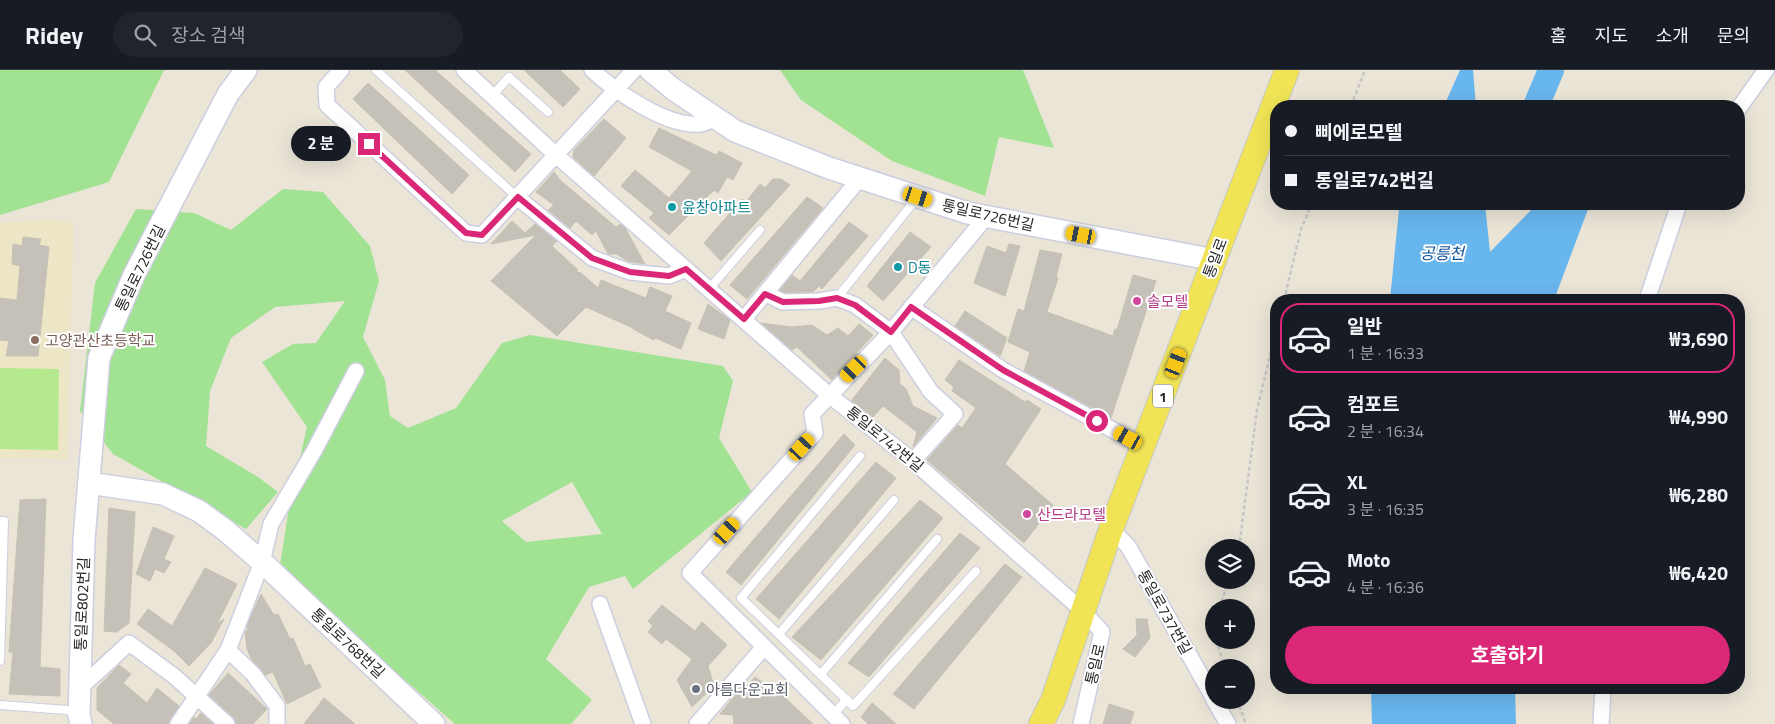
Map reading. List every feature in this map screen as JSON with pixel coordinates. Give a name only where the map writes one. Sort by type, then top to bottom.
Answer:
[{"type":"main road","name":"통일로","points":[[1276,100],[1287,70]]},
{"type":"main road","name":"통일로","points":[[1041,724],[1053,700],[1111,529],[1270,115]]},
{"type":"street","name":"통일로726번길","points":[[89,483],[99,358],[134,276],[228,94],[246,70]]},
{"type":"street","points":[[341,70],[326,87],[327,105],[466,233],[482,235],[634,70]]},
{"type":"street","name":"통일로742번길","points":[[464,70],[556,155],[829,394],[913,461],[1083,611]]},
{"type":"street","points":[[592,70],[615,91],[634,103],[683,123],[702,124],[716,118]]},
{"type":"street","name":"통일로726번길","points":[[650,70],[735,131],[860,178],[986,217],[1215,260]]},
{"type":"street","points":[[1745,100],[1766,70]]},
{"type":"street","points":[[744,319],[860,178]]},
{"type":"street","points":[[518,197],[592,258],[630,272],[669,276],[686,269]]},
{"type":"street","points":[[1649,294],[1676,210]]},
{"type":"street","points":[[838,719],[690,572],[814,433],[812,414],[829,394],[891,332],[986,217]]},
{"type":"street","points":[[765,294],[783,302],[819,301],[837,298],[855,305],[891,332],[931,392],[955,414],[913,461]]},
{"type":"street","points":[[911,307],[1003,370],[1144,446]]},
{"type":"street","points":[[178,724],[195,695],[228,650],[262,562],[271,524],[314,451],[356,371]]},
{"type":"street","name":"통일로768번길","points":[[89,483],[163,494],[199,511],[225,530],[262,562],[434,724]]},
{"type":"street","name":"통일로802번길","points":[[80,720],[84,540],[89,483]]},
{"type":"street","name":"통일로737번길","points":[[1111,529],[1128,546],[1205,683]]},
{"type":"street","points":[[600,604],[643,724]]},
{"type":"street","name":"통일로","points":[[1081,724],[1102,632],[1083,611]]},
{"type":"street","points":[[80,688],[129,643],[174,676],[227,724]]},
{"type":"street","points":[[697,724],[764,647]]},
{"type":"street","points":[[228,650],[253,674],[276,706],[277,724]]},
{"type":"street","points":[[1600,724],[1602,694]]},
{"type":"street","name":"통일로737번길","points":[[1220,709],[1228,724]]},
{"type":"lane","points":[[376,70],[518,197]]},
{"type":"lane","points":[[492,96],[509,77],[548,112]]},
{"type":"lane","points":[[837,298],[918,197]]},
{"type":"lane","points":[[709,289],[760,230]]},
{"type":"lane","points":[[860,456],[741,598],[853,706],[976,571]]},
{"type":"lane","points":[[779,634],[894,500]]},
{"type":"lane","points":[[0,521],[4,521],[0,661]]},
{"type":"lane","points":[[821,674],[937,539]]},
{"type":"lane","points":[[838,719],[847,699]]},
{"type":"lane","points":[[0,705],[68,710],[80,720]]},
{"type":"path","points":[[1353,100],[1365,70]]},
{"type":"path","points":[[1285,294],[1301,229],[1309,210]]},
{"type":"path","points":[[1240,539],[1257,410],[1270,356]]},
{"type":"path","points":[[1240,709],[1246,724]]},
{"type":"shaded area","name":"고양관산초등학교","points":[[51,219],[74,222],[67,459],[0,458],[0,223]]},
{"type":"green space","points":[[0,70],[164,70],[109,182],[0,215]]},
{"type":"green space","points":[[780,70],[1023,70],[1054,148],[999,137],[985,196],[892,161],[801,100]]},
{"type":"green space","points":[[283,189],[323,192],[370,246],[379,281],[363,337],[385,380],[390,416],[408,428],[456,408],[502,343],[530,335],[723,366],[733,381],[719,438],[752,492],[633,589],[625,576],[589,587],[546,659],[592,700],[571,724],[455,724],[348,630],[280,565],[290,501],[307,427],[262,362],[293,344],[316,343],[345,301],[275,307],[231,338],[210,391],[206,446],[258,477],[278,492],[246,529],[113,454],[80,411],[95,283],[136,209],[194,213],[231,230]],"holes":[[[572,482],[602,534],[526,542],[502,521]]]},
{"type":"green space","points":[[0,368],[59,369],[58,450],[0,449]]},
{"type":"water","points":[[1460,70],[1473,70],[1476,100],[1447,100]]},
{"type":"water","name":"공릉천","points":[[1399,210],[1486,210],[1490,252],[1531,210],[1588,210],[1556,294],[1391,294]]},
{"type":"water","points":[[1371,694],[1515,694],[1516,724],[1372,724]]},
{"type":"building","points":[[405,70],[435,70],[531,154],[515,172]]},
{"type":"building","points":[[524,70],[560,70],[580,89],[563,107]]},
{"type":"building","points":[[368,83],[469,175],[452,194],[353,99]]},
{"type":"building","points":[[604,119],[626,138],[594,176],[573,157],[574,150]]},
{"type":"building","points":[[659,128],[716,155],[719,151],[742,163],[733,180],[727,177],[718,193],[714,190],[669,235],[649,218],[654,213],[621,186],[635,170],[669,198],[692,171],[649,147]]},
{"type":"building","points":[[554,172],[561,181],[616,227],[621,224],[625,228],[645,264],[627,261],[617,254],[608,254],[596,231],[592,235],[576,221],[570,228],[548,210],[554,205],[536,192]]},
{"type":"building","points":[[773,179],[781,179],[790,185],[721,261],[704,243],[742,199],[746,202],[760,184],[765,188]]},
{"type":"building","points":[[807,197],[823,208],[747,299],[730,285]]},
{"type":"building","points":[[512,221],[525,233],[535,224],[557,241],[552,246],[578,270],[575,271],[581,273],[598,288],[601,280],[646,298],[650,287],[672,296],[665,311],[691,323],[681,349],[655,338],[654,340],[633,328],[586,307],[557,336],[491,281],[536,235],[491,244]]},
{"type":"building","points":[[849,222],[868,236],[822,289],[819,286],[813,292],[785,293],[780,290],[792,275],[800,281]]},
{"type":"building","name":"D동","points":[[910,232],[931,247],[883,301],[867,286]]},
{"type":"building","points":[[23,237],[41,239],[39,245],[49,247],[38,356],[6,356],[9,341],[0,340],[0,298],[17,300],[20,266],[12,264],[13,244],[22,246]]},
{"type":"building","points":[[1009,244],[1020,246],[1005,296],[974,283],[987,246],[1006,253]]},
{"type":"building","points":[[1040,250],[1062,254],[1056,277],[1058,278],[1047,312],[1113,336],[1115,329],[1117,330],[1133,275],[1156,281],[1111,418],[1024,371],[1030,352],[1008,342],[1018,309],[1024,311]]},
{"type":"building","points":[[708,304],[730,320],[724,339],[698,329]]},
{"type":"building","points":[[965,311],[1007,338],[1000,356],[955,326]]},
{"type":"building","points":[[761,323],[792,327],[812,325],[827,335],[838,328],[848,336],[859,324],[873,335],[832,380],[797,347],[792,350]]},
{"type":"building","points":[[885,358],[899,370],[900,384],[906,389],[913,406],[937,418],[913,447],[917,432],[883,406],[873,417],[851,401]]},
{"type":"building","points":[[959,360],[1025,402],[1027,400],[1041,409],[1005,464],[1053,505],[1024,543],[927,460],[958,425],[962,428],[976,408],[952,391],[954,387],[945,380]]},
{"type":"building","points":[[844,434],[855,445],[741,585],[726,572]]},
{"type":"building","points":[[876,462],[896,478],[779,619],[756,599]]},
{"type":"building","points":[[46,499],[40,667],[60,669],[60,696],[9,694],[13,652],[9,652],[20,500]]},
{"type":"building","points":[[920,500],[943,518],[821,660],[792,637]]},
{"type":"building","points":[[109,508],[135,512],[129,623],[117,632],[104,631]]},
{"type":"building","points":[[153,527],[174,536],[164,559],[171,562],[164,573],[155,569],[150,581],[136,574]]},
{"type":"building","points":[[960,533],[980,548],[869,677],[848,663]]},
{"type":"building","points":[[1005,564],[1022,577],[914,709],[893,694]]},
{"type":"building","points":[[205,568],[237,584],[217,624],[224,619],[211,643],[189,666],[174,651],[137,624],[148,609],[172,626]]},
{"type":"building","points":[[261,594],[274,615],[278,614],[290,639],[293,638],[305,666],[310,664],[321,687],[287,704],[273,672],[265,675],[252,660],[247,649],[245,631],[247,632],[248,623]]},
{"type":"building","points":[[662,605],[695,631],[702,622],[727,645],[708,666],[714,686],[692,707],[677,680],[692,659],[666,639],[662,644],[648,632],[653,626],[648,621]]},
{"type":"building","points":[[1136,619],[1147,619],[1150,638],[1135,657],[1123,649],[1137,635]]},
{"type":"building","points":[[119,665],[131,674],[123,683],[147,703],[157,688],[179,706],[169,724],[114,724],[97,710],[97,688]]},
{"type":"building","points":[[228,673],[267,709],[253,724],[236,724],[233,717],[209,695]]},
{"type":"building","points":[[755,677],[768,687],[770,684],[813,724],[734,724],[733,715],[720,714],[737,693],[739,695]]},
{"type":"building","points":[[324,698],[355,724],[304,724]]},
{"type":"building","points":[[872,703],[896,724],[868,724],[861,717]]},
{"type":"building","points":[[1109,704],[1134,712],[1130,724],[1103,724]]},
{"type":"building","points":[[201,713],[213,724],[189,724],[194,717],[196,719]]},
{"type":"waterway","name":"공릉천","points":[[1538,100],[1551,70]]},
{"type":"place","name":"윤창아파트","points":[[672,207]]},
{"type":"place","name":"D동","points":[[898,267]]},
{"type":"place","name":"솔모텔","points":[[1137,301]]},
{"type":"place","name":"고양관산초등학교","points":[[35,340]]},
{"type":"place","name":"산드라모텔","points":[[1027,514]]},
{"type":"place","name":"아름다운교회","points":[[696,689]]},
{"type":"route","points":[[369,144],[466,233],[482,235],[518,197],[592,258],[630,272],[669,276],[686,269],[744,319],[765,294],[783,302],[819,301],[837,298],[855,305],[891,332],[911,307],[1003,370],[1097,421]]}]
